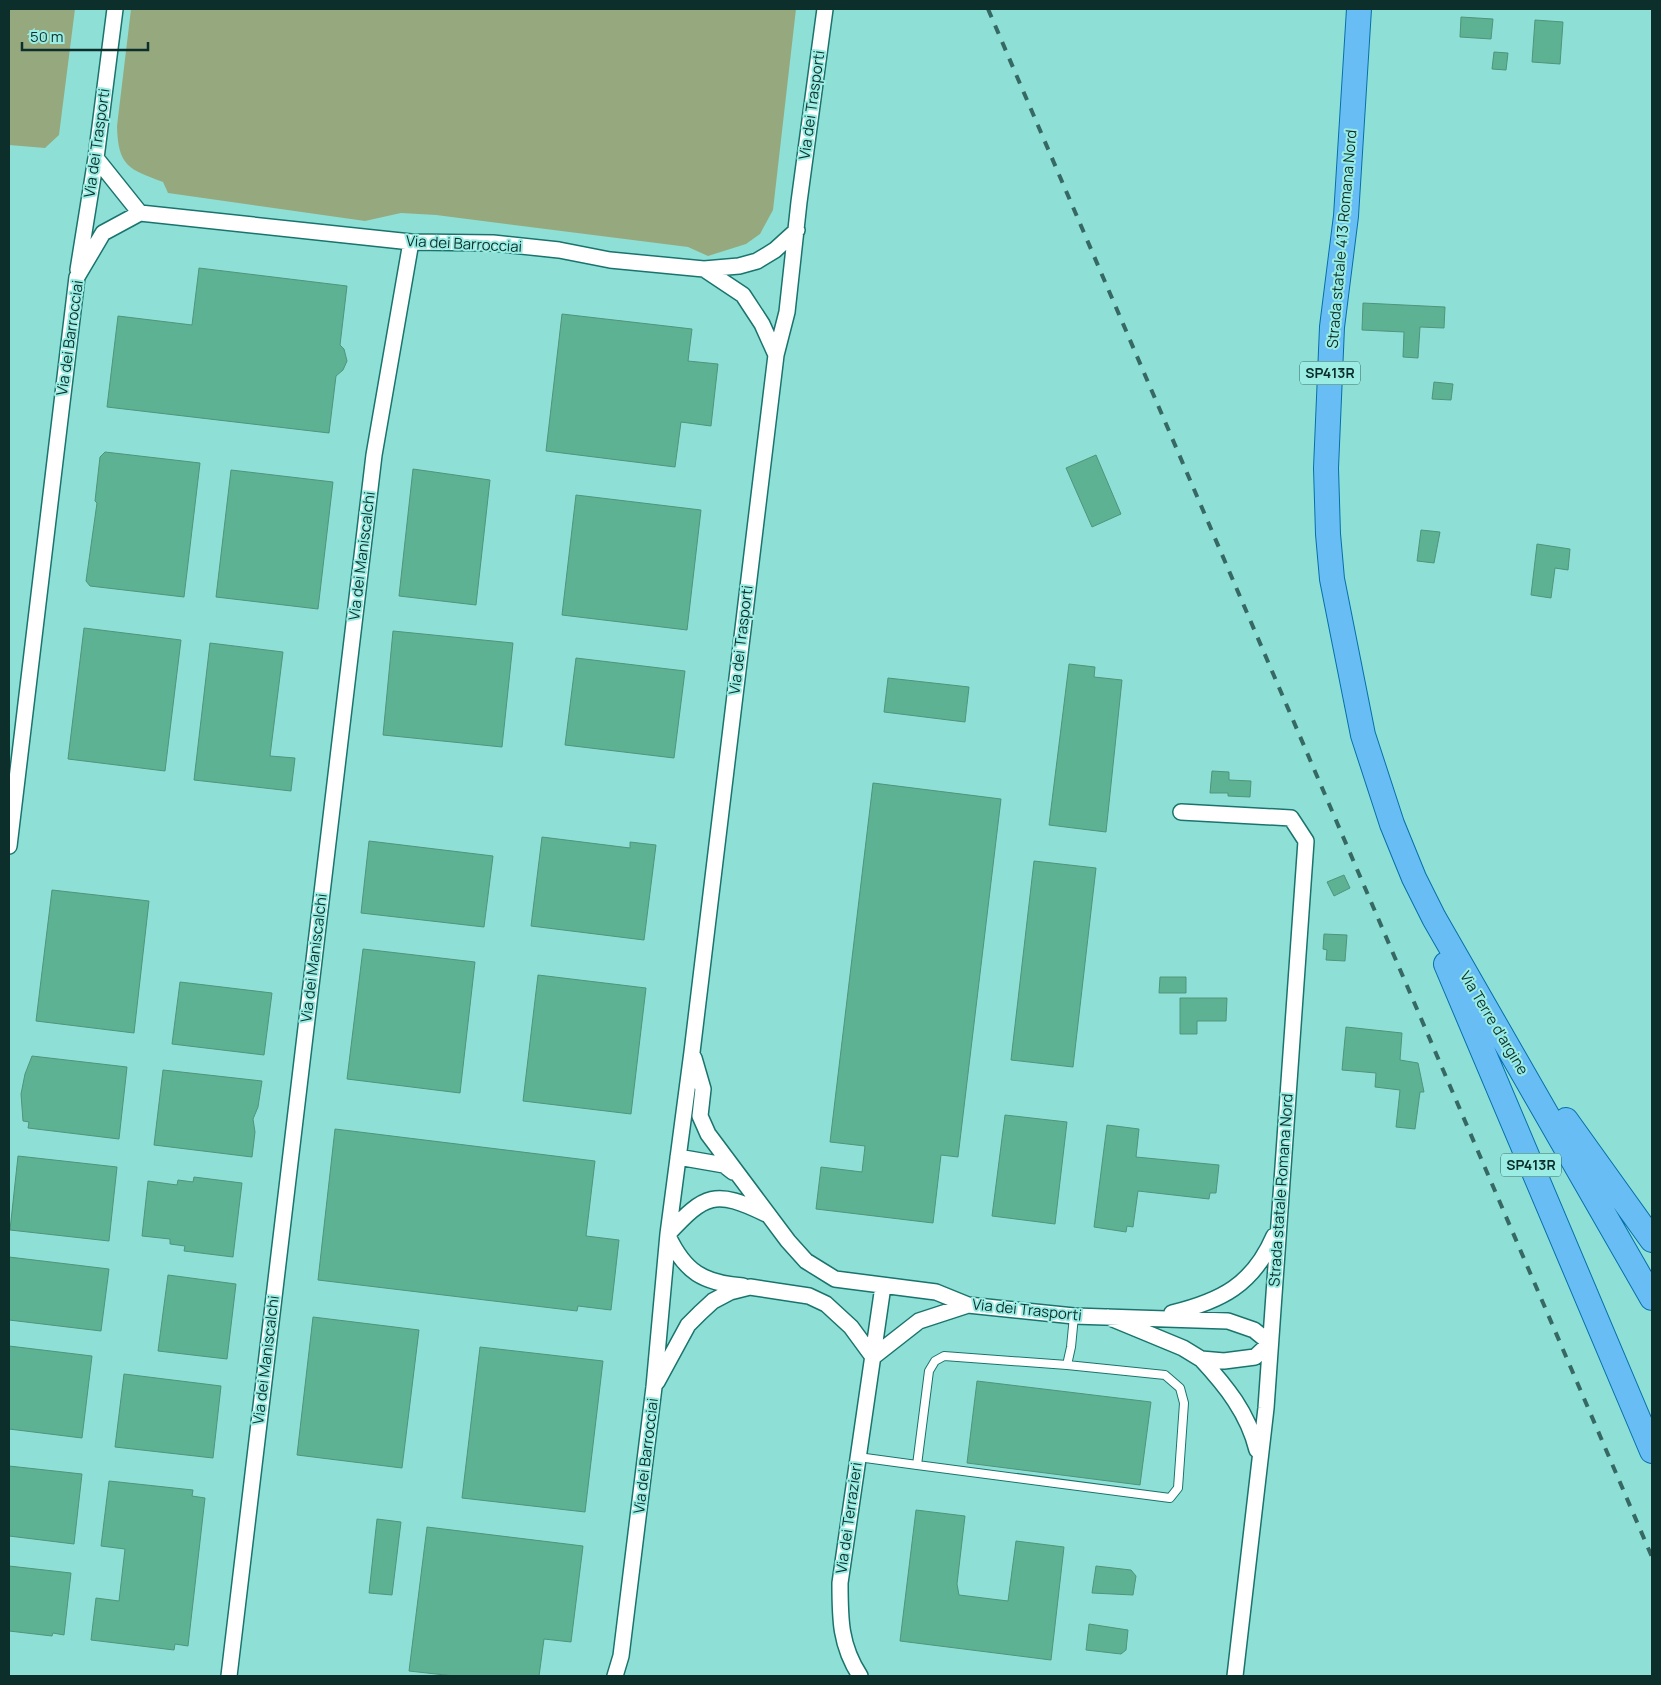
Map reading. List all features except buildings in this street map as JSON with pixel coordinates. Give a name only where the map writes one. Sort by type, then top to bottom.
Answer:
[{"type":"main road","name":"Strada statale 413 Romana Nord","points":[[1359,9],[1346,216],[1332,327],[1326,468],[1332,579],[1363,735]]},
{"type":"main road","name":"Via Terre d'argine","points":[[1363,735],[1392,824],[1414,878],[1454,955],[1493,1019],[1652,1298]]},
{"type":"main road","name":"SP413R","points":[[1414,878],[1450,975],[1652,1451]]},
{"type":"main road","name":"SP413R","points":[[1493,1019],[1652,1240]]},
{"type":"street","name":"Via dei Trasporti","points":[[77,277],[96,158],[114,9]]},
{"type":"street","name":"Via dei Trasporti","points":[[668,1234],[692,1052],[776,355],[787,312],[799,202],[825,9]]},
{"type":"street","points":[[96,158],[140,213]]},
{"type":"street","name":"Via dei Barrocciai","points":[[9,846],[77,277],[104,233],[140,213],[411,242],[493,243],[559,250],[610,260],[704,269],[739,266],[757,261],[775,250],[797,230]]},
{"type":"street","name":"Via dei Maniscalchi","points":[[229,1676],[374,455],[411,242]]},
{"type":"street","name":"Via dei Barrocciai","points":[[704,269],[743,295],[762,324],[776,355]]},
{"type":"street","name":"Strada statale Romana Nord","points":[[1180,812],[1290,818],[1306,841],[1270,1343],[1260,1460],[1235,1676]]},
{"type":"street","name":"Via dei Trasporti","points":[[692,1052],[703,1089],[700,1116],[708,1134],[767,1214],[806,1261],[819,1271],[835,1279],[936,1292],[968,1305],[1074,1316],[1228,1321],[1254,1330],[1270,1343],[1255,1358],[1224,1361],[1201,1359]]},
{"type":"street","name":"Via dei Trasporti","points":[[678,1157],[724,1165],[738,1176]]},
{"type":"street","name":"Via dei Trasporti","points":[[668,1234],[695,1206],[707,1200],[719,1198],[732,1199],[767,1214]]},
{"type":"street","name":"Via dei Trasporti","points":[[1150,1318],[1198,1307],[1227,1294],[1249,1276],[1266,1254],[1279,1226]]},
{"type":"street","points":[[668,1234],[677,1254],[686,1267],[709,1280],[729,1285],[809,1296],[826,1304],[851,1327],[873,1357],[919,1321],[968,1305]]},
{"type":"street","name":"Via dei Barrocciai","points":[[615,1676],[621,1656],[654,1387],[668,1234]]},
{"type":"street","name":"Via dei Terrazieri","points":[[860,1676],[850,1660],[840,1626],[840,1583],[883,1286]]},
{"type":"street","points":[[654,1387],[688,1325],[713,1301],[730,1292],[750,1287]]},
{"type":"street","name":"Via dei Trasporti","points":[[1108,1317],[1183,1348],[1201,1359],[1237,1402],[1252,1428],[1260,1460]]},
{"type":"lane","points":[[1067,1365],[1074,1316]]},
{"type":"lane","points":[[858,1457],[917,1465],[1170,1498],[1178,1488],[1184,1403],[1180,1388],[1164,1376],[1067,1365],[944,1356],[934,1361],[929,1371],[917,1465]]},
{"type":"green space","points":[[9,9],[75,9],[59,135],[45,148],[9,145]]},
{"type":"green space","points":[[131,9],[796,9],[773,210],[760,234],[746,244],[708,256],[688,247],[436,215],[401,213],[365,221],[168,193],[163,182],[142,174],[128,164],[120,150],[117,126]]},
{"type":"railway","points":[[988,9],[1652,1557]]}]
